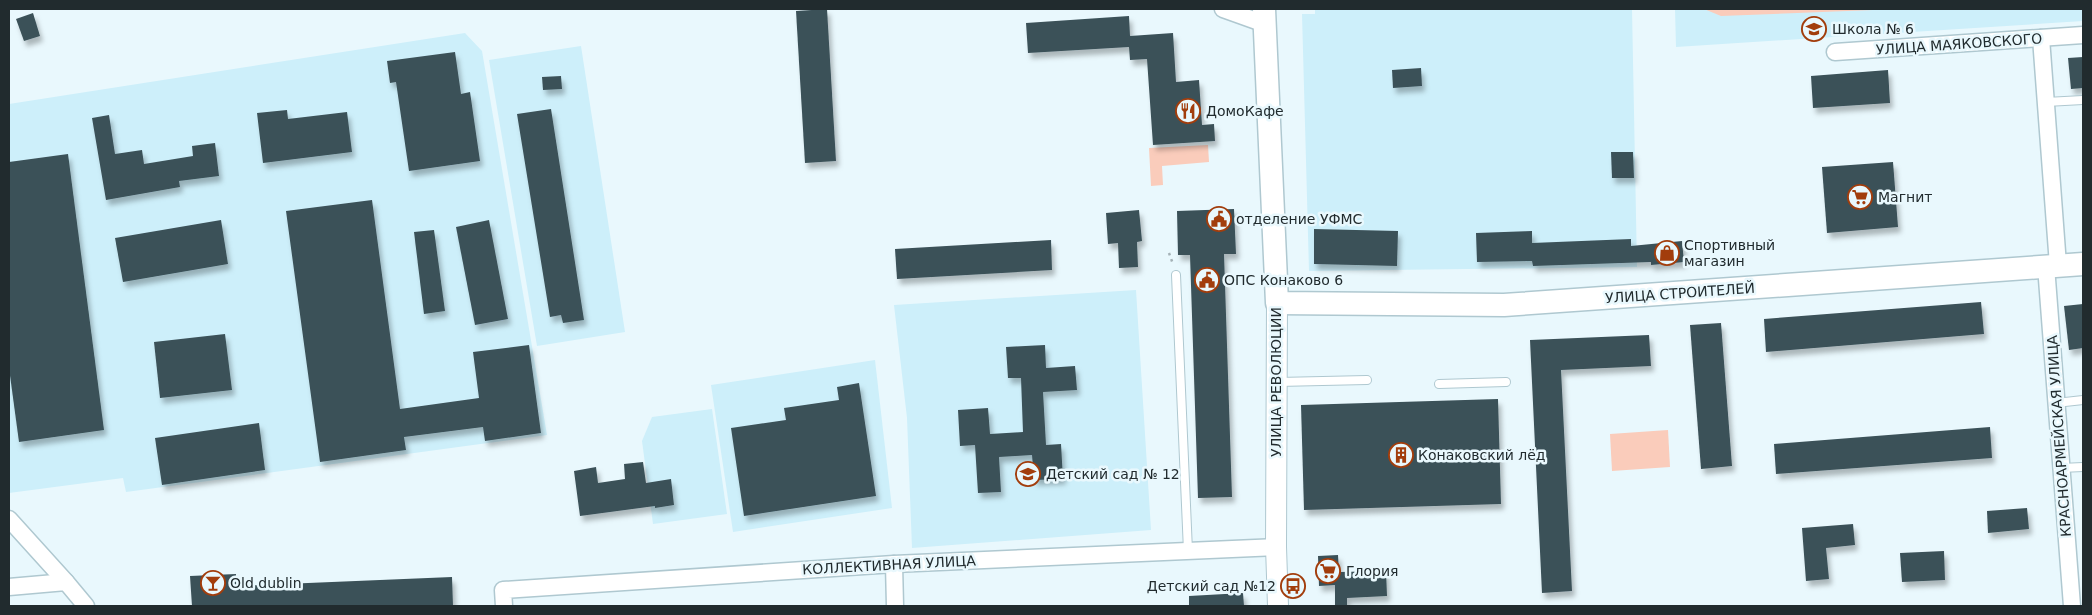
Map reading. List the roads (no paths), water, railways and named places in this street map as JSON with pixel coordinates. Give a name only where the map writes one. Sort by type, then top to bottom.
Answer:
[{"type":"main road","name":"УЛИЦА РЕВОЛЮЦИИ","points":[[1264,16],[1277,303]]},
{"type":"main road","name":"УЛИЦА СТРОИТЕЛЕЙ","points":[[1277,303],[1504,305],[2083,264]]},
{"type":"street","points":[[1223,9],[1264,16]]},
{"type":"street","name":"УЛИЦА МАЯКОВСКОГО","points":[[1835,52],[2083,35]]},
{"type":"street","name":"КРАСНОАРМЕЙСКАЯ УЛИЦА","points":[[2041,38],[2046,102],[2056,403],[2072,606]]},
{"type":"street","name":"УЛИЦА РЕВОЛЮЦИИ","points":[[1277,303],[1276,546],[1278,606]]},
{"type":"street","points":[[9,519],[86,606]]},
{"type":"street","name":"КОЛЛЕКТИВНАЯ УЛИЦА","points":[[503,598],[894,564],[1276,546]]},
{"type":"street","points":[[894,564],[895,606]]},
{"type":"street","points":[[9,587],[66,582]]},
{"type":"lane","points":[[2046,102],[2083,100]]},
{"type":"lane","points":[[1176,275],[1188,551]]},
{"type":"lane","points":[[1276,382],[1367,380]]},
{"type":"lane","points":[[1439,384],[1506,382]]},
{"type":"lane","points":[[2056,403],[2083,400]]},
{"type":"lane","points":[[2061,468],[2083,467]]},
{"type":"place","name":"Школа № 6","points":[[1814,29]]},
{"type":"place","name":"ДомоКафе","points":[[1188,111]]},
{"type":"place","name":"Магнит","points":[[1860,197]]},
{"type":"place","name":"отделение УФМС","points":[[1219,219]]},
{"type":"place","name":"Спортивный магазин","points":[[1667,253]]},
{"type":"place","name":"ОПС Конаково 6","points":[[1207,280]]},
{"type":"place","name":"Конаковский лёд","points":[[1401,455]]},
{"type":"place","name":"Детский сад № 12","points":[[1028,474]]},
{"type":"place","name":"Глория","points":[[1328,571]]},
{"type":"place","name":"Old dublin","points":[[213,583]]},
{"type":"place","name":"Детский сад №12","points":[[1293,586]]}]
